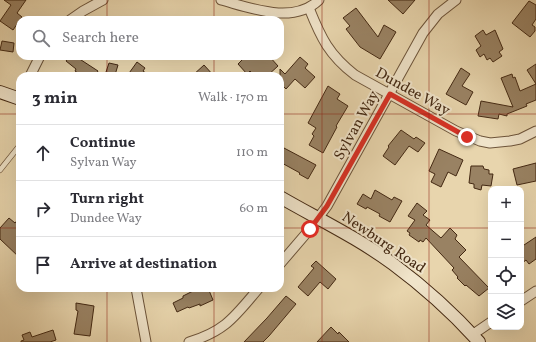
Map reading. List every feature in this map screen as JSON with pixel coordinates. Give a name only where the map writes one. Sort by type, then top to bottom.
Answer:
[{"type":"main road","points":[[0,92],[16,97]]},
{"type":"main road","name":"Newburg Road","points":[[284,199],[318,218],[393,264],[425,289],[476,338]]},
{"type":"street","points":[[75,16],[83,10],[103,0]]},
{"type":"street","points":[[221,0],[264,11],[288,12],[309,8],[319,0]]},
{"type":"street","name":"Sylvan Way","points":[[284,259],[327,206],[423,33],[431,21],[443,9],[456,0]]},
{"type":"street","name":"Dundee Way","points":[[309,8],[323,41],[339,62],[355,75],[456,131],[480,141],[490,143],[520,139],[536,131]]},
{"type":"street","points":[[32,72],[38,60]]},
{"type":"street","points":[[524,299],[536,291]]},
{"type":"street","points":[[137,292],[146,342]]},
{"type":"street","points":[[188,342],[210,334],[228,323],[255,292]]},
{"type":"street","points":[[476,338],[488,325]]},
{"type":"lane","points":[[0,170],[16,150]]},
{"type":"building","points":[[4,0],[26,0],[17,13],[21,16],[16,16],[16,26],[13,30],[0,21],[11,5]]},
{"type":"building","points":[[388,0],[415,0],[403,14]]},
{"type":"building","points":[[529,1],[536,5],[536,19],[532,25],[535,27],[535,31],[530,37],[512,23]]},
{"type":"building","points":[[356,8],[378,37],[384,25],[396,32],[380,59],[360,47],[346,29],[350,26],[343,18]]},
{"type":"building","points":[[483,30],[486,35],[495,30],[503,49],[499,52],[502,56],[493,62],[490,58],[487,60],[484,54],[480,57],[476,50],[481,46],[475,36]]},
{"type":"building","points":[[2,41],[14,43],[13,52],[0,50]]},
{"type":"building","points":[[300,57],[308,64],[305,68],[315,77],[305,88],[295,79],[286,89],[284,87],[284,73],[285,74]]},
{"type":"building","points":[[81,60],[98,71],[76,72],[75,71],[76,69],[66,61]]},
{"type":"building","points":[[242,60],[273,60],[278,66],[271,72],[245,72],[238,64]]},
{"type":"building","points":[[137,62],[145,68],[143,71],[144,72],[130,72]]},
{"type":"building","points":[[109,63],[118,65],[116,72],[106,72]]},
{"type":"building","points":[[536,64],[536,84],[527,70]]},
{"type":"building","points":[[204,65],[210,72],[196,72]]},
{"type":"building","points":[[461,68],[470,74],[462,86],[473,92],[466,105],[446,94]]},
{"type":"building","points":[[512,74],[513,78],[515,77],[520,91],[536,84],[536,100],[526,104],[527,106],[507,114],[507,116],[499,114],[498,119],[478,116],[481,101],[513,107],[501,78]]},
{"type":"building","points":[[328,86],[340,94],[337,99],[348,106],[336,126],[337,127],[323,153],[309,145],[314,136],[312,134],[316,128],[308,123]]},
{"type":"building","points":[[401,130],[414,139],[416,137],[425,143],[418,152],[409,146],[395,165],[383,156],[389,147],[388,146]]},
{"type":"building","points":[[284,148],[316,165],[308,179],[299,174],[300,173],[284,164]]},
{"type":"building","points":[[439,149],[463,160],[456,176],[448,172],[441,187],[431,182],[435,174],[429,171]]},
{"type":"building","points":[[536,163],[536,181],[517,185],[513,169]]},
{"type":"building","points":[[471,166],[483,166],[484,169],[489,170],[489,174],[493,174],[491,186],[482,185],[481,190],[474,188],[474,184],[469,183]]},
{"type":"building","points":[[375,190],[392,200],[394,197],[402,201],[390,222],[379,216],[380,214],[367,207],[366,209],[357,204],[363,194],[371,199]]},
{"type":"building","points":[[417,203],[427,211],[423,215],[430,220],[426,225],[441,238],[450,228],[457,235],[455,239],[466,250],[459,257],[488,287],[488,289],[479,296],[466,285],[465,286],[452,270],[454,268],[426,238],[423,242],[420,240],[419,242],[409,235],[410,233],[407,231],[415,220],[408,216]]},
{"type":"building","points":[[9,218],[15,223],[16,222],[16,254],[0,239],[0,228]]},
{"type":"building","points":[[536,237],[536,259],[529,264],[526,260],[524,262],[524,245]]},
{"type":"building","points":[[316,261],[336,279],[328,289],[320,282],[308,296],[298,287],[314,268],[311,266]]},
{"type":"building","points":[[191,292],[210,292],[213,300],[200,306],[200,304],[189,308],[188,307],[177,312],[173,303],[183,298],[183,296]]},
{"type":"building","points":[[286,296],[296,304],[269,336],[263,342],[244,342],[267,318]]},
{"type":"building","points":[[76,303],[94,306],[90,336],[74,334],[78,311],[76,310]]},
{"type":"building","points":[[331,327],[338,334],[339,332],[349,342],[317,342]]},
{"type":"building","points":[[53,330],[56,340],[50,342],[21,342],[24,340],[22,335],[30,332],[32,337]]},
{"type":"route","points":[[310,229],[327,206],[390,94],[467,137]]}]
